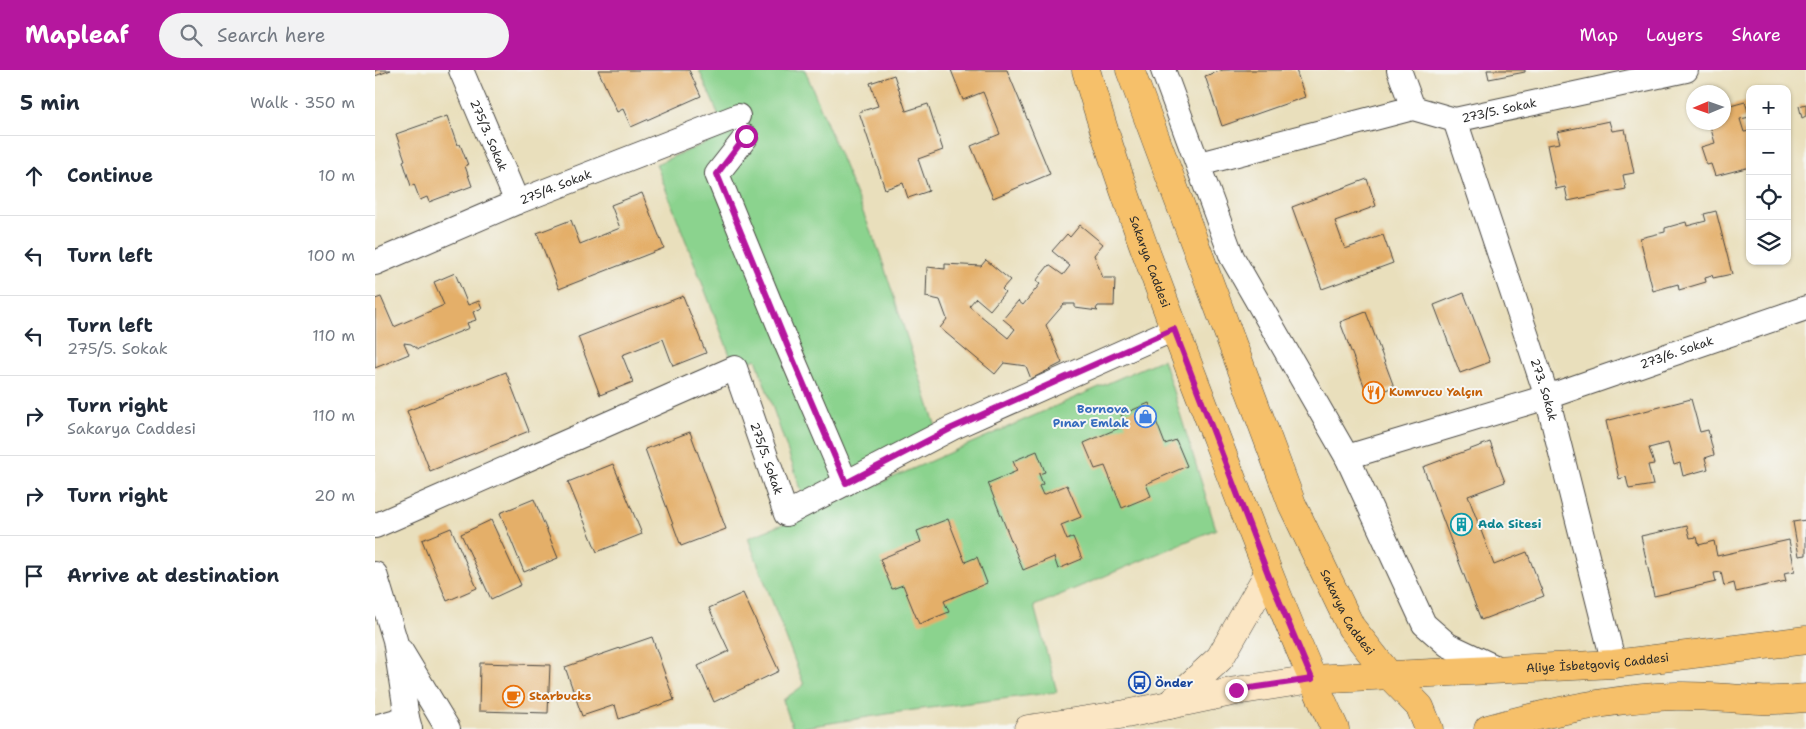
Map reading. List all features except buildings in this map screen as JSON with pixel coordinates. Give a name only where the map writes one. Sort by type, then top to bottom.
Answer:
[{"type":"main road","name":"Sakarya Caddesi","points":[[1086,70],[1103,131],[1174,329],[1268,574],[1335,729]]},
{"type":"main road","name":"Sakarya Caddesi","points":[[1130,70],[1292,504],[1351,627],[1388,674],[1421,707],[1429,729]]},
{"type":"main road","points":[[1168,705],[1220,658],[1268,574]]},
{"type":"main road","name":"Aliye İsbetgoviç Caddesi","points":[[1312,679],[1613,664],[1806,640]]},
{"type":"main road","points":[[1027,729],[1126,714],[1236,690],[1312,679]]},
{"type":"main road","points":[[1488,729],[1523,719],[1613,702],[1667,697],[1713,696],[1761,700],[1806,698]]},
{"type":"street","name":"275/3. Sokak","points":[[461,70],[517,202]]},
{"type":"street","points":[[1163,70],[1232,257],[1347,457],[1424,624],[1448,645],[1499,669]]},
{"type":"street","points":[[1199,164],[1413,108],[1399,70]]},
{"type":"street","name":"273/5. Sokak","points":[[1413,108],[1455,120],[1686,70]]},
{"type":"street","name":"273. Sokak","points":[[1455,120],[1547,396],[1613,664]]},
{"type":"street","name":"275/4. Sokak","points":[[375,263],[517,202],[742,126],[717,174],[846,483]]},
{"type":"street","name":"273/6. Sokak","points":[[1347,457],[1547,396],[1806,308]]},
{"type":"street","name":"275/5. Sokak","points":[[375,526],[735,368],[786,514],[952,428],[1174,329]]},
{"type":"street","points":[[375,574],[395,640],[409,723],[375,727]]},
{"type":"street","points":[[395,640],[448,729]]},
{"type":"green space","points":[[699,70],[805,70],[880,254],[936,427],[805,501],[756,359],[735,368],[656,164],[727,134]]},
{"type":"green space","points":[[1163,359],[1216,529],[1034,606],[1057,692],[906,711],[793,729],[783,700],[804,685],[748,538],[835,503]]},
{"type":"place","name":"Kumrucu Yalçın","points":[[1373,392]]},
{"type":"place","name":"Bornova Pınar Emlak","points":[[1145,416]]},
{"type":"place","name":"Ada Sitesi","points":[[1462,524]]},
{"type":"place","name":"Önder","points":[[1139,683]]},
{"type":"place","name":"Starbucks","points":[[513,696]]},
{"type":"route","points":[[746,136],[717,174],[846,483],[952,428],[1174,329],[1268,574],[1312,679],[1236,690]]}]
